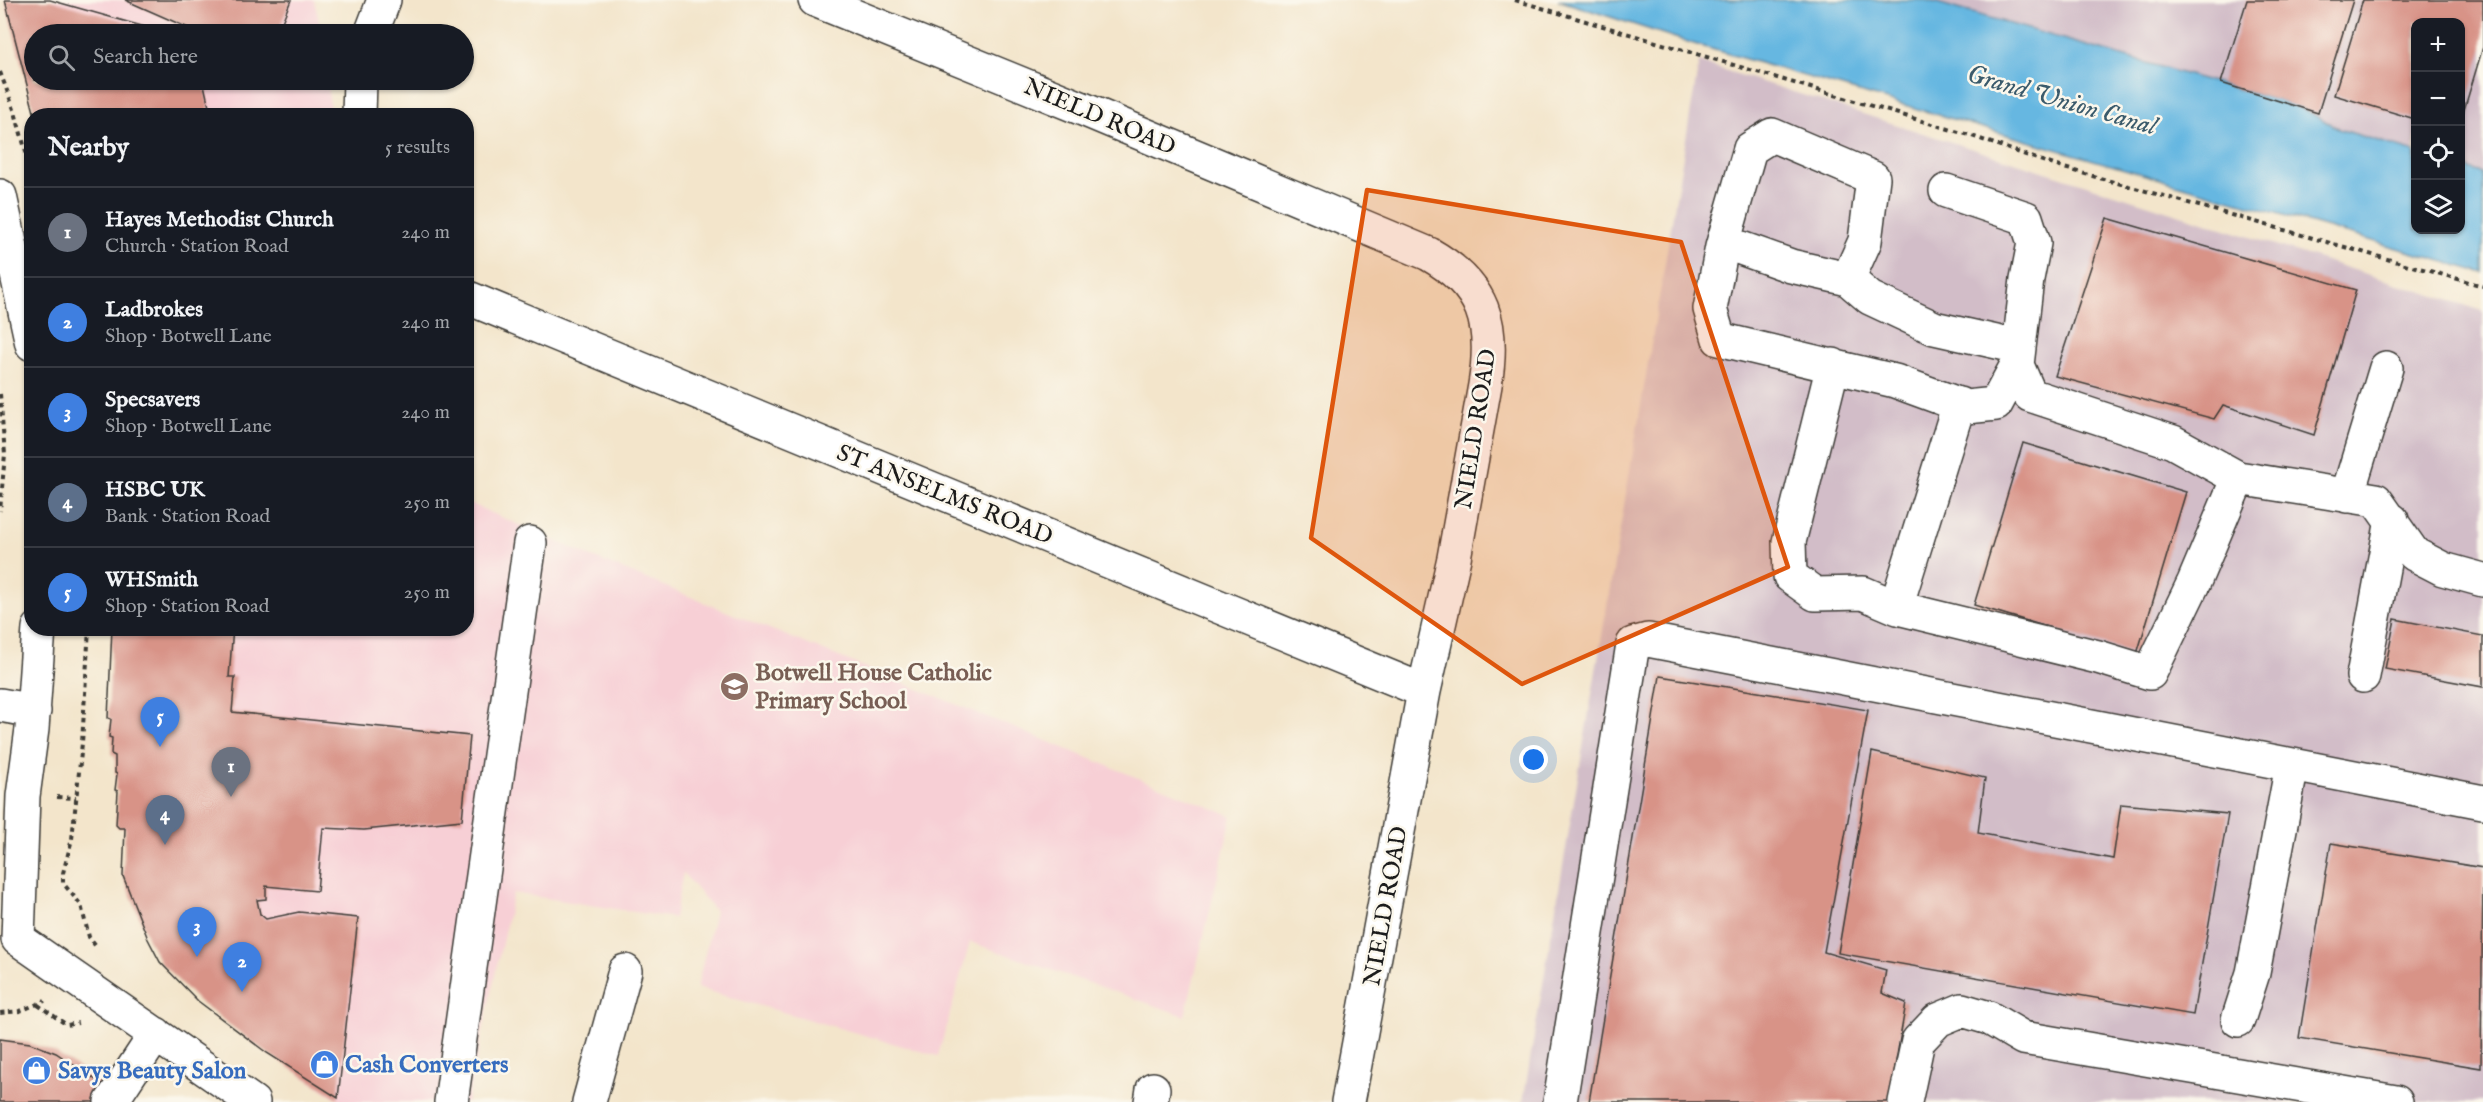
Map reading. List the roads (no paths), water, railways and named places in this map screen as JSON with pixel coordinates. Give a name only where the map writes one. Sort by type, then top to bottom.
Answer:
[{"type":"street","points":[[374,24],[384,0]]},
{"type":"street","name":"NIELD ROAD","points":[[815,0],[1429,254],[1458,272],[1480,300],[1486,319],[1490,358],[1454,558],[1424,691],[1348,1102]]},
{"type":"street","points":[[359,108],[360,90]]},
{"type":"street","points":[[1848,279],[1865,241],[1873,178],[1772,135],[1750,148],[1724,242],[1710,309],[1719,339],[1895,381],[1966,407],[1996,404],[2018,356],[2027,279],[2034,243],[2026,218],[1946,191]]},
{"type":"street","points":[[0,196],[24,308]]},
{"type":"street","points":[[1724,242],[1791,266],[1848,279],[1870,298],[1934,328],[2018,356]]},
{"type":"street","name":"ST ANSELMS ROAD","points":[[474,301],[997,514],[1183,594],[1424,691]]},
{"type":"street","points":[[2018,356],[2030,395],[2173,442],[2238,478],[2376,500],[2414,554],[2443,569],[2483,580]]},
{"type":"street","points":[[1833,365],[1789,542],[1790,576],[1815,594],[1863,593],[1898,608],[2098,657],[2150,673],[2194,582],[2238,478]]},
{"type":"street","points":[[2347,496],[2386,368]]},
{"type":"street","points":[[1898,608],[1900,591],[1959,404]]},
{"type":"street","points":[[2363,676],[2392,520]]},
{"type":"street","points":[[451,1102],[531,543]]},
{"type":"street","points":[[39,636],[34,711],[23,795],[9,944],[156,1034],[253,1102]]},
{"type":"street","points":[[1560,1102],[1633,644],[1648,640],[2483,802]]},
{"type":"street","points":[[0,705],[34,711]]},
{"type":"street","points":[[2238,1020],[2253,974],[2292,765]]},
{"type":"street","points":[[589,1102],[625,971]]},
{"type":"street","points":[[1905,1102],[1918,1041],[1938,1020],[1962,1010],[1989,1018],[2023,1038],[2396,1102]]},
{"type":"street","points":[[111,1102],[156,1034]]},
{"type":"water","name":"Grand Union Canal","points":[[1558,0],[1927,0],[2300,107],[2339,129],[2411,151],[2411,234],[2465,234],[2465,167],[2483,173],[2483,273],[1694,44]]},
{"type":"place","name":"Botwell House Catholic Primary School","points":[[734,686]]},
{"type":"place","name":"WHSmith","points":[[160,747]]},
{"type":"place","name":"Hayes Methodist Church","points":[[231,797]]},
{"type":"place","name":"HSBC UK","points":[[165,845]]},
{"type":"place","name":"Specsavers","points":[[197,957]]},
{"type":"place","name":"Ladbrokes","points":[[242,992]]},
{"type":"place","name":"Cash Converters","points":[[324,1064]]},
{"type":"place","name":"Savys Beauty Salon","points":[[37,1070]]}]
